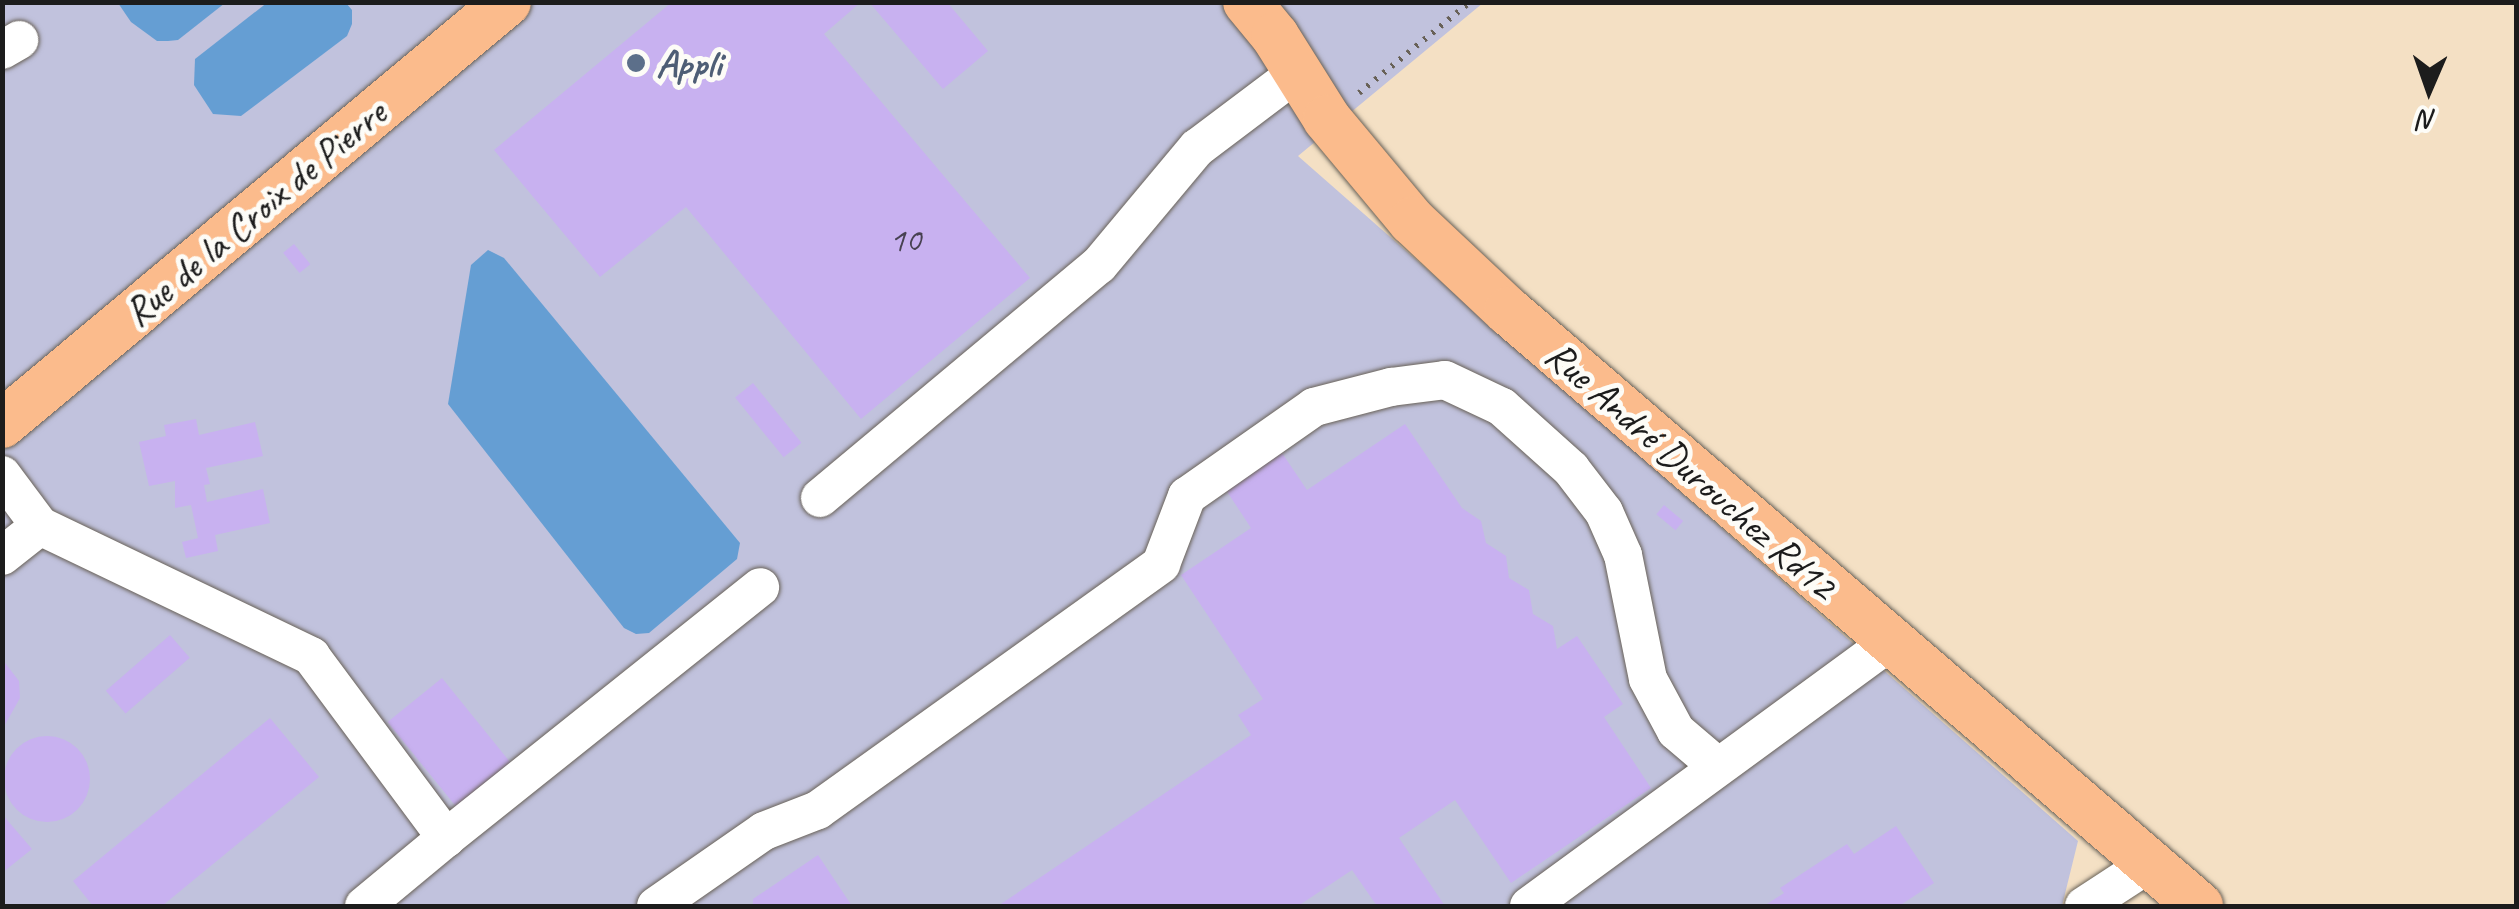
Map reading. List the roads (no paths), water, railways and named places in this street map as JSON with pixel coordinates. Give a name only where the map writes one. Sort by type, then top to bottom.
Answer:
[{"type":"main road","name":"Rue de la Croix de Pierre","points":[[2,424],[507,2]]},
{"type":"main road","name":"Rue André Durouchez Rd12","points":[[1271,28],[1327,119],[1412,222],[1889,642],[2199,906]]},
{"type":"street","points":[[820,498],[1099,265],[1198,148],[1271,28]]},
{"type":"street","points":[[656,906],[764,831],[818,810],[1161,564],[1187,496],[1314,407],[1391,387],[1445,380],[1502,407],[1571,469],[1604,512],[1623,555],[1648,678],[1676,730],[1716,766]]},
{"type":"street","points":[[2,476],[40,526],[311,656],[446,838]]},
{"type":"street","points":[[2,556],[40,526]]},
{"type":"street","points":[[364,906],[760,587]]},
{"type":"street","points":[[1530,906],[1889,642]]},
{"type":"street","points":[[2084,906],[2150,863]]},
{"type":"water","points":[[268,2],[346,3],[352,10],[352,24],[347,36],[241,116],[213,114],[194,85],[195,59]]},
{"type":"water","points":[[118,3],[225,3],[178,40],[157,41],[131,22]]},
{"type":"water","points":[[488,250],[504,258],[740,543],[737,559],[649,633],[636,634],[624,628],[448,404],[471,265]]},
{"type":"place","name":"Appli","points":[[636,63]]}]
